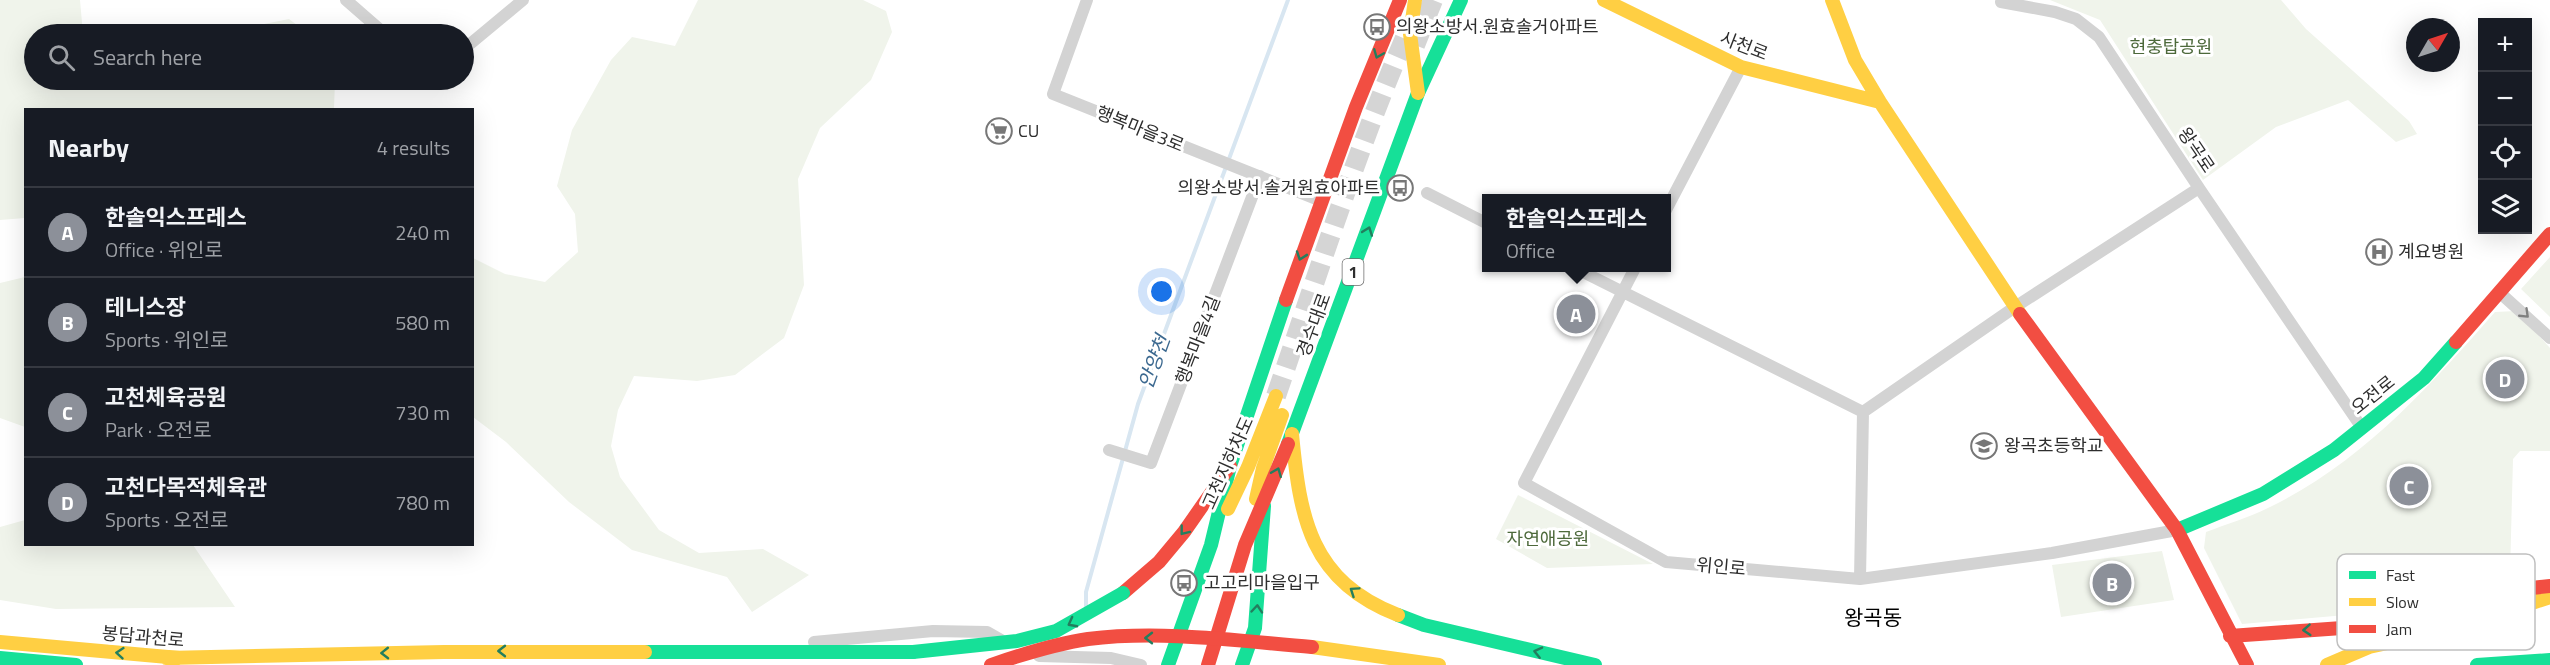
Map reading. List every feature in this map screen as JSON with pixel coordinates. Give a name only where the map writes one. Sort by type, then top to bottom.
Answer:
[{"type":"main road","name":"경수대로","points":[[1168,665],[1211,545],[1230,466],[1321,201],[1356,107],[1400,0]]},
{"type":"main road","points":[[1415,0],[1409,21],[1409,34],[1418,93]]},
{"type":"main road","name":"경수대로","points":[[1208,665],[1245,545],[1264,506],[1292,434],[1418,93],[1461,0]]},
{"type":"main road","points":[[1832,0],[1855,60],[1880,102],[2014,307],[2177,530],[2247,665]]},
{"type":"main road","name":"사천로","points":[[1607,1],[1741,68],[1880,102]]},
{"type":"main road","name":"오전로","points":[[2177,530],[2264,494],[2334,450],[2362,428],[2424,378],[2550,234]]},
{"type":"main road","name":"고천지하차도","points":[[1211,545],[1282,395],[1245,545]]},
{"type":"main road","points":[[1292,434],[1296,476],[1304,519],[1321,554],[1341,582],[1375,606],[1424,625],[1595,665]]},
{"type":"main road","points":[[166,658],[444,652],[750,650],[913,652],[1017,641],[1056,631],[1122,593],[1159,562],[1184,532],[1230,466]]},
{"type":"main road","points":[[1242,665],[1255,628],[1264,506]]},
{"type":"main road","points":[[2535,588],[2550,586]]},
{"type":"main road","points":[[2535,602],[2550,597]]},
{"type":"main road","points":[[2230,636],[2337,628]]},
{"type":"main road","points":[[991,665],[1039,650],[1100,638],[1202,638],[1312,647],[1439,665]]},
{"type":"main road","name":"봉담과천로","points":[[0,642],[166,658],[283,665]]},
{"type":"main road","points":[[2327,665],[2362,650]]},
{"type":"main road","points":[[0,658],[76,665]]},
{"type":"main road","points":[[2477,665],[2550,660]]},
{"type":"street","points":[[346,0],[374,24]]},
{"type":"street","points":[[474,41],[523,0]]},
{"type":"street","name":"행복마을3로","points":[[1087,0],[1053,94],[1321,201]]},
{"type":"street","name":"왕곡로","points":[[1863,412],[2014,307],[2199,188],[2099,37],[2076,19],[2055,12],[2001,2]]},
{"type":"street","points":[[1671,201],[1741,68]]},
{"type":"street","name":"행복마을4길","points":[[1109,450],[1151,464],[1260,176]]},
{"type":"street","points":[[2199,188],[2362,428]]},
{"type":"street","points":[[1427,193],[1482,221]]},
{"type":"street","points":[[1585,272],[1863,412],[1860,579]]},
{"type":"street","name":"위인로","points":[[1633,272],[1524,483],[1666,562],[1860,579],[2052,553],[2177,530]]},
{"type":"street","points":[[2499,292],[2550,338]]},
{"type":"street","points":[[534,648],[590,644],[825,641],[933,631],[960,631],[987,632],[1013,647],[1043,657],[1112,658],[1141,665]]},
{"type":"green space","points":[[0,0],[80,0],[82,24],[24,24],[24,90],[335,90],[334,108],[24,108],[24,218],[0,220]]},
{"type":"green space","points":[[698,0],[863,0],[886,11],[892,32],[871,80],[820,128],[798,179],[804,285],[784,338],[735,375],[697,381],[634,376],[618,410],[611,446],[620,477],[659,530],[699,553],[763,549],[809,575],[752,612],[727,577],[632,550],[569,502],[506,442],[474,418],[474,258],[505,274],[545,282],[578,252],[575,214],[557,186],[572,130],[611,60],[632,37],[675,46]]},
{"type":"green space","name":"현충탑공원","points":[[2050,0],[2281,0],[2306,29],[2409,121],[2417,134],[2396,142],[2348,100],[2276,127],[2203,180],[2100,20]]},
{"type":"green space","points":[[289,19],[296,24],[264,24]]},
{"type":"green space","points":[[2550,257],[2550,317],[2521,289]]},
{"type":"green space","points":[[24,277],[24,427],[0,418],[0,283]]},
{"type":"green space","points":[[2516,311],[2550,348],[2550,451],[2520,451],[2513,459],[2511,554],[2337,554],[2337,616],[2242,624],[2204,548],[2206,532],[2270,507],[2303,489],[2334,468],[2392,421],[2419,395],[2495,312]]},
{"type":"green space","name":"자연애공원","points":[[1518,495],[1653,564],[1547,568],[1496,539]]},
{"type":"green space","points":[[24,520],[24,546],[194,546],[235,607],[56,609],[0,600],[0,527]]},
{"type":"green space","points":[[2162,551],[2174,600],[2061,617],[2052,565]]},
{"type":"waterway","name":"안양천","points":[[1086,606],[1086,592],[1138,404],[1288,0]]},
{"type":"tunnel","points":[[1415,45],[1433,0]]},
{"type":"tunnel","points":[[1276,396],[1356,162],[1411,24]]},
{"type":"traffic: fast","points":[[1288,444],[1418,93],[1461,0]]},
{"type":"traffic: fast","points":[[1168,665],[1211,545],[1230,466],[1286,300]]},
{"type":"traffic: fast","points":[[2177,530],[2263,494],[2334,450],[2424,378],[2456,342]]},
{"type":"traffic: fast","points":[[1242,665],[1255,628],[1264,506]]},
{"type":"traffic: fast","points":[[913,652],[1017,641],[1056,631],[1123,593]]},
{"type":"traffic: fast","points":[[1398,615],[1424,625],[1595,665]]},
{"type":"traffic: fast","points":[[645,652],[913,652]]},
{"type":"traffic: fast","points":[[0,658],[76,665]]},
{"type":"traffic: fast","points":[[2477,665],[2550,660]]},
{"type":"traffic: slow","points":[[1415,0],[1410,34],[1418,93]]},
{"type":"traffic: slow","points":[[1604,0],[1741,67],[1880,102]]},
{"type":"traffic: slow","points":[[1832,0],[1855,60],[1880,102],[2020,314]]},
{"type":"traffic: slow","points":[[1228,509],[1248,467],[1276,396]]},
{"type":"traffic: slow","points":[[1256,499],[1263,468],[1282,415]]},
{"type":"traffic: slow","points":[[1292,434],[1300,493],[1315,543],[1328,565],[1345,584],[1369,601],[1398,615]]},
{"type":"traffic: slow","points":[[2535,602],[2550,597]]},
{"type":"traffic: slow","points":[[0,642],[179,658]]},
{"type":"traffic: slow","points":[[1312,647],[1439,665]]},
{"type":"traffic: slow","points":[[2327,665],[2362,650]]},
{"type":"traffic: slow","points":[[166,658],[444,652],[645,652]]},
{"type":"traffic: jam","points":[[1286,300],[1356,107],[1400,0]]},
{"type":"traffic: jam","points":[[2456,342],[2550,234]]},
{"type":"traffic: jam","points":[[2020,314],[2177,530],[2247,665]]},
{"type":"traffic: jam","points":[[1208,665],[1245,545],[1288,444]]},
{"type":"traffic: jam","points":[[1123,593],[1159,562],[1184,532],[1230,466]]},
{"type":"traffic: jam","points":[[2535,588],[2550,586]]},
{"type":"traffic: jam","points":[[2230,636],[2337,628]]},
{"type":"traffic: jam","points":[[991,665],[1063,644],[1116,637],[1200,637],[1312,647]]},
{"type":"place","name":"의왕소방서.원효솔거아파트","points":[[1377,27]]},
{"type":"place","name":"CU","points":[[999,131]]},
{"type":"place","name":"의왕소방서.솔거원효아파트","points":[[1400,188]]},
{"type":"place","name":"계요병원","points":[[2379,252]]},
{"type":"place","name":"한솔익스프레스","points":[[1576,314]]},
{"type":"place","name":"고천다목적체육관","points":[[2505,379]]},
{"type":"place","name":"왕곡초등학교","points":[[1984,446]]},
{"type":"place","name":"고천체육공원","points":[[2409,486]]},
{"type":"place","name":"고고리마을입구","points":[[1184,583]]},
{"type":"place","name":"테니스장","points":[[2112,583]]},
{"type":"district","name":"왕곡동","points":[[1873,618]]}]
